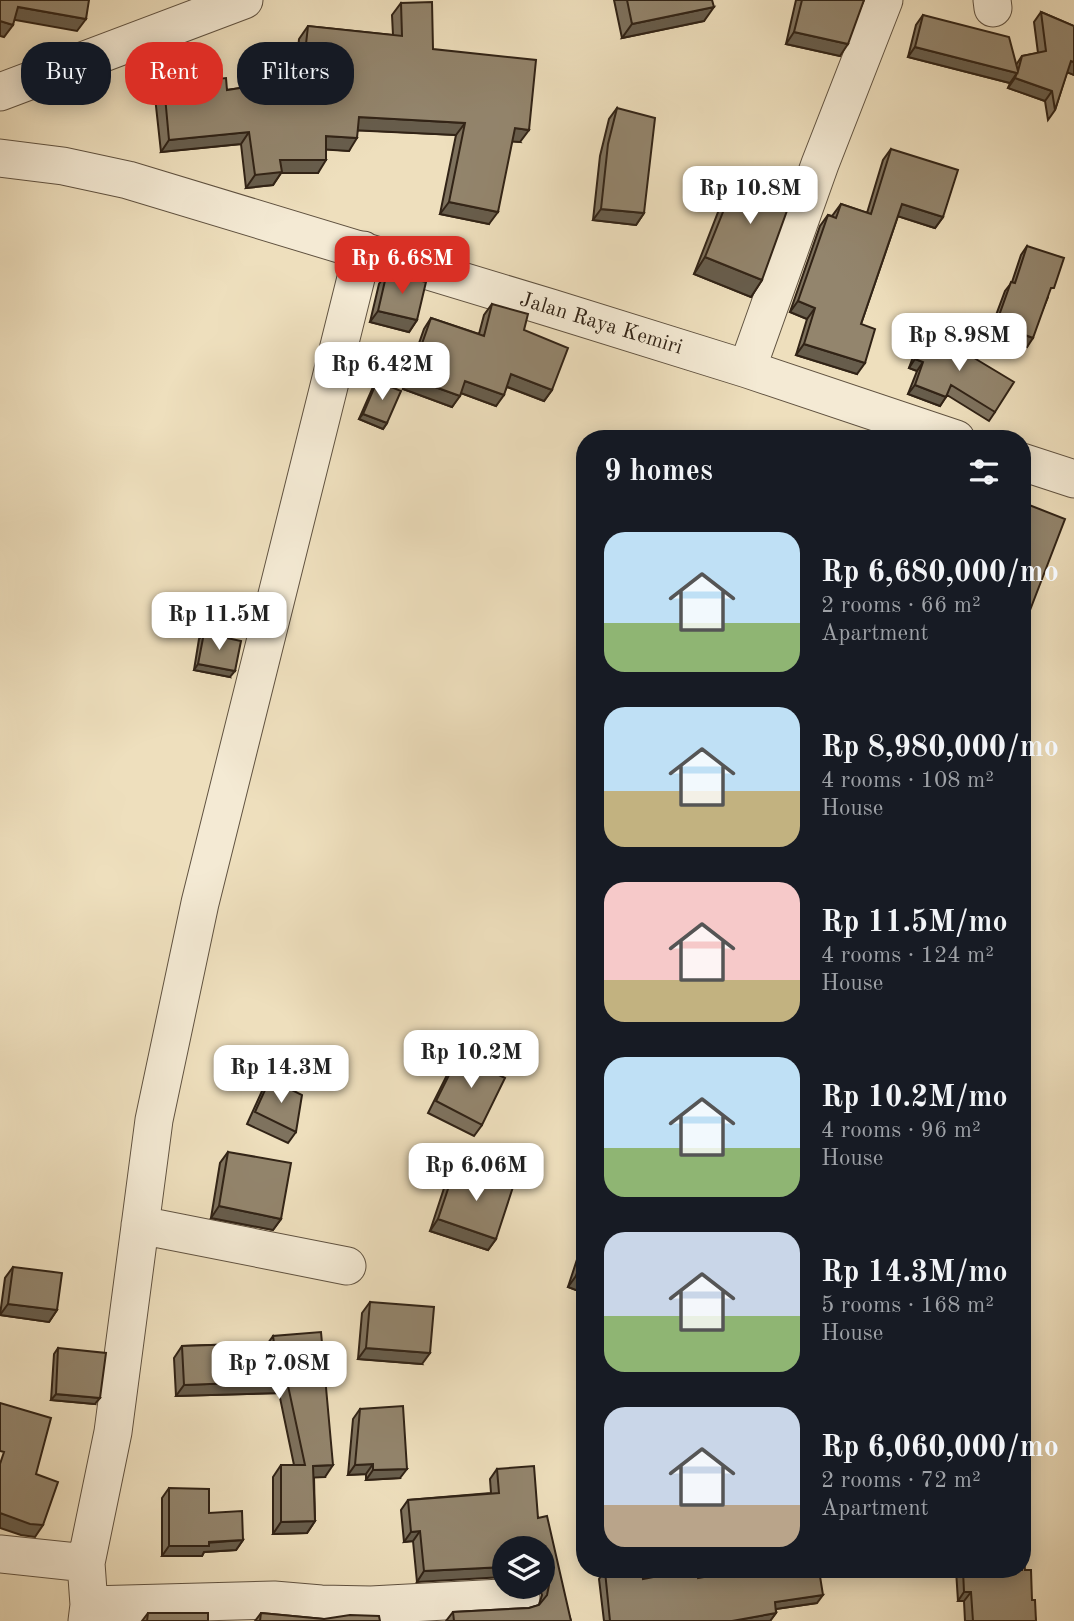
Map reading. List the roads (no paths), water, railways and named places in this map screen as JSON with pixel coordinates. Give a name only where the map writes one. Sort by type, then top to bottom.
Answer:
[{"type":"street","points":[[0,92],[244,0]]},
{"type":"street","points":[[747,369],[820,164],[884,0]]},
{"type":"street","name":"Jalan Raya Kemiri","points":[[2,148],[63,166],[128,180],[363,250],[747,369],[929,430]]},
{"type":"street","points":[[363,250],[200,903],[153,1120],[113,1432],[86,1563],[88,1613],[274,1600],[371,1605],[492,1599]]},
{"type":"street","points":[[1031,464],[1074,479]]},
{"type":"street","points":[[140,1225],[347,1266]]},
{"type":"street","points":[[0,1554],[86,1563]]}]
